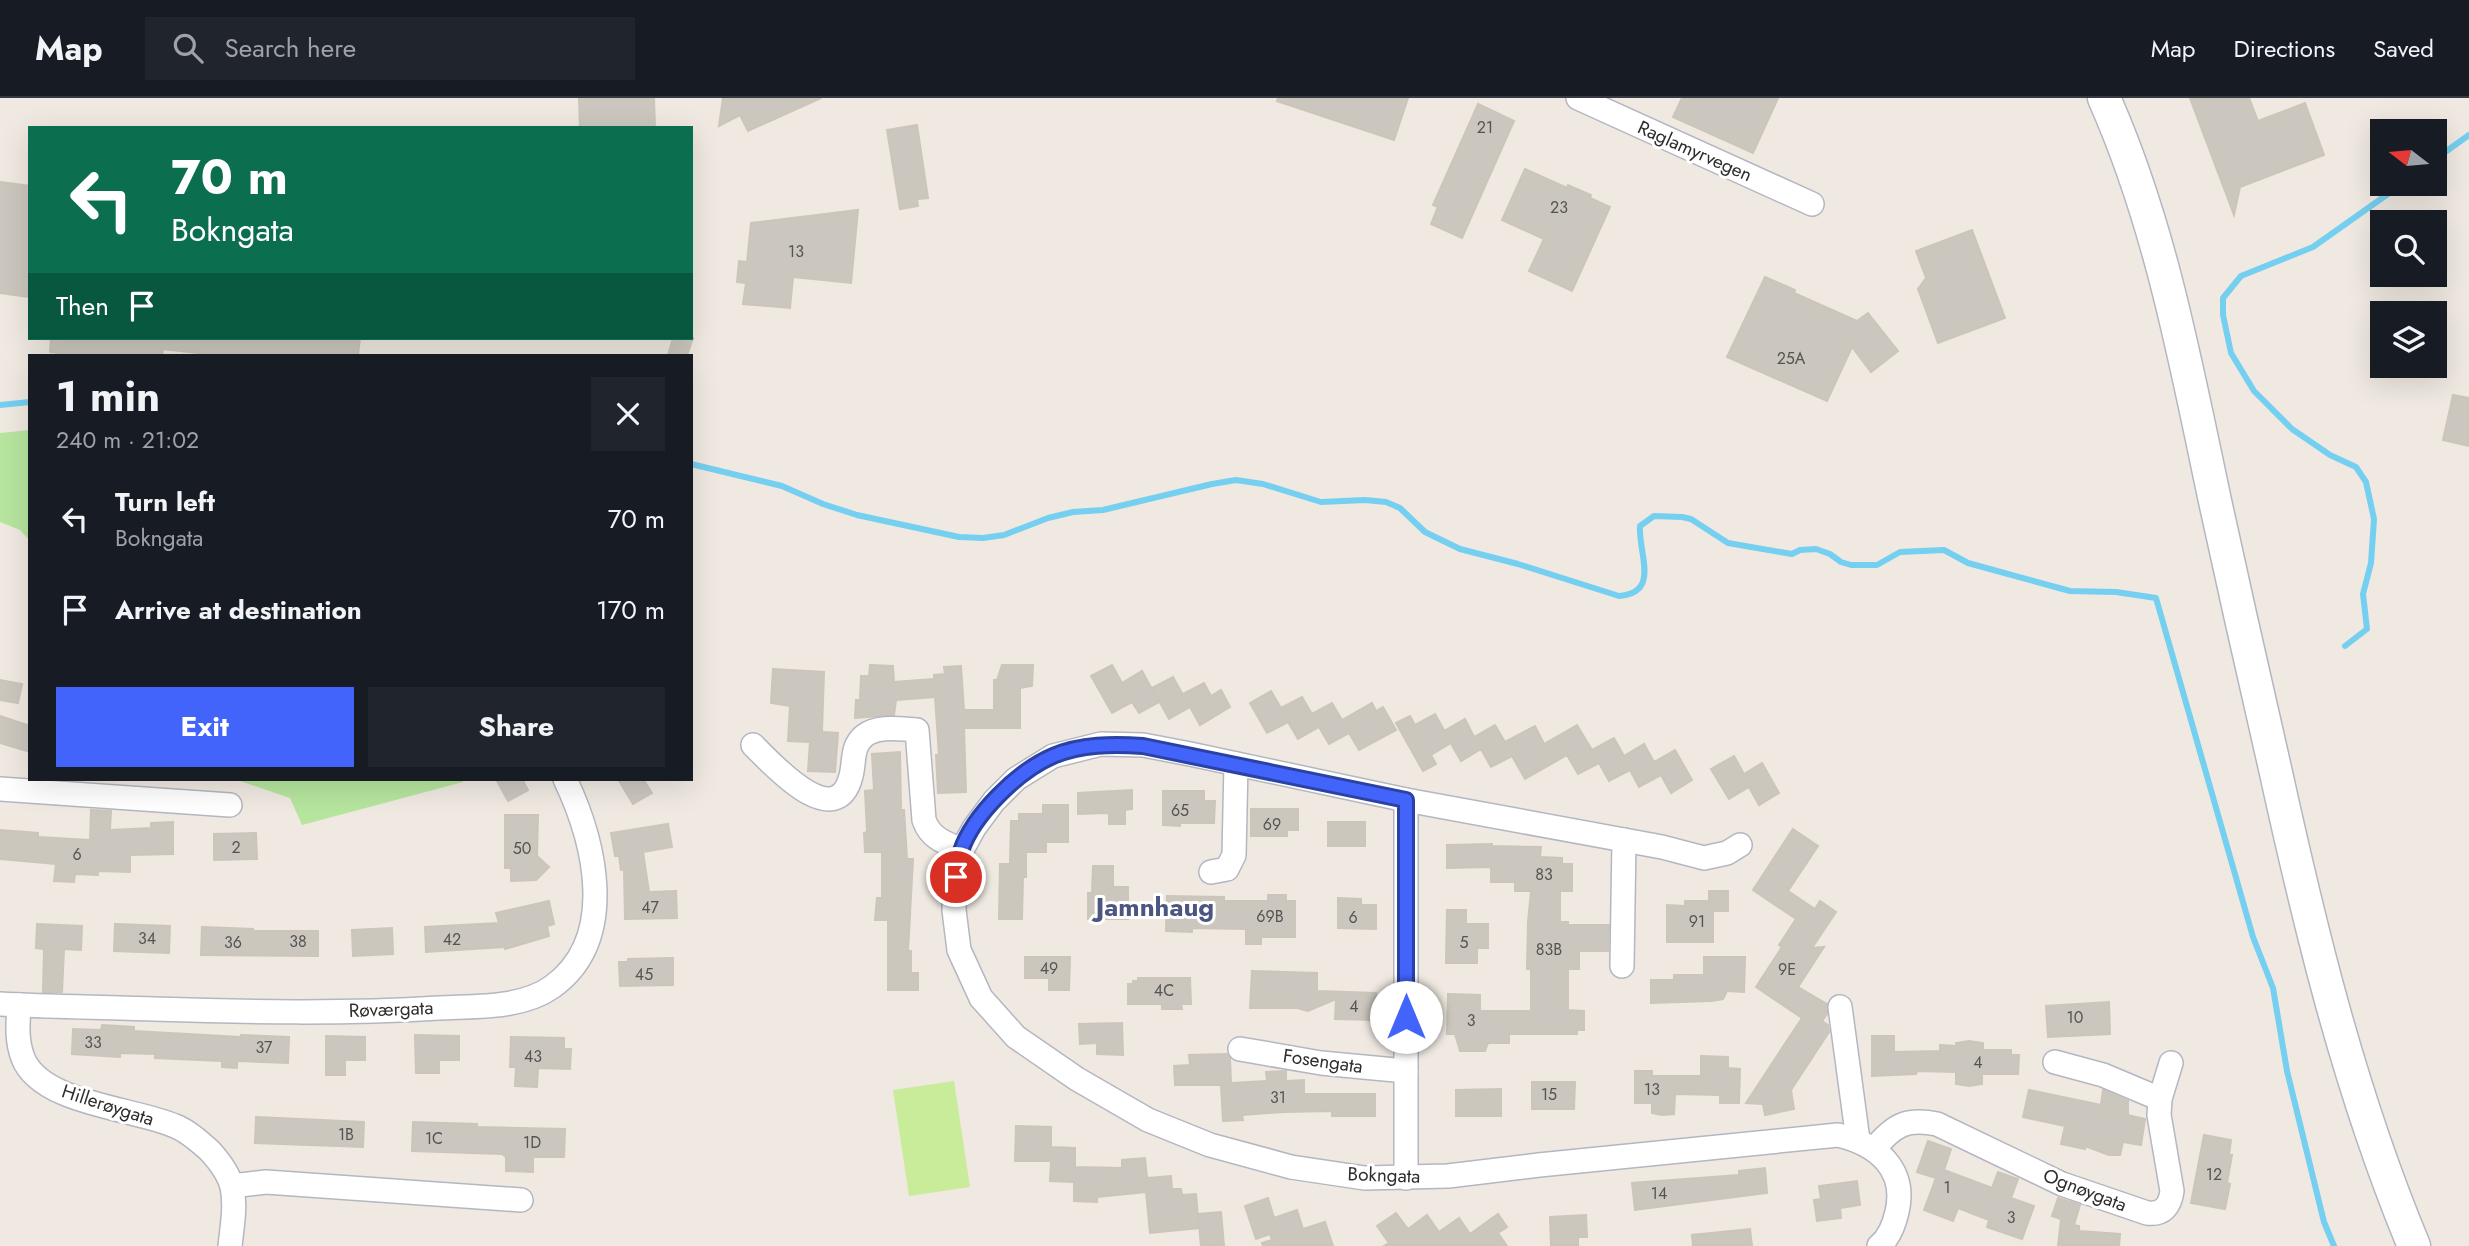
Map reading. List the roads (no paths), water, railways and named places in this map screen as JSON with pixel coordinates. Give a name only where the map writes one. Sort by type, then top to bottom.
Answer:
[{"type":"main road","points":[[2104,98],[2137,181],[2170,296],[2327,992],[2367,1124],[2414,1246]]},
{"type":"main road","points":[[2126,98],[2147,149],[2175,240],[2347,991],[2387,1120],[2435,1246]]},
{"type":"street","name":"Raglamyrvegen","points":[[1578,98],[1812,205]]},
{"type":"street","points":[[753,745],[798,786],[824,799],[840,794],[846,786],[851,776],[853,755],[864,737],[883,729],[917,730],[927,829],[934,837],[962,850]]},
{"type":"street","name":"Bokngata","points":[[1740,845],[1727,853],[1704,858],[1662,847],[1406,800],[1143,746],[1101,744],[1053,756],[1016,779],[994,800],[962,850],[956,877],[954,910],[959,950],[981,998],[1017,1037],[1077,1079],[1148,1120],[1210,1145],[1291,1167],[1365,1178],[1406,1178],[1448,1176],[1815,1136],[1838,1135],[1866,1145]]},
{"type":"street","points":[[1211,872],[1227,869],[1234,855],[1236,764]]},
{"type":"street","name":"Røværgata","points":[[9,1004],[247,1012],[400,1010],[498,1004],[526,999],[551,988],[572,968],[587,944],[595,915],[594,871],[585,827],[566,781]]},
{"type":"street","points":[[0,789],[43,785],[230,805]]},
{"type":"street","points":[[1406,800],[1406,1178]]},
{"type":"street","points":[[1622,965],[1624,840]]},
{"type":"street","name":"Hillerøygata","points":[[9,1004],[24,1059],[38,1078],[62,1093],[177,1126],[220,1161],[232,1186],[230,1246]]},
{"type":"street","points":[[1840,1007],[1866,1145],[1888,1163],[1897,1181],[1899,1202],[1895,1223],[1879,1246]]},
{"type":"street","name":"Fosengata","points":[[1240,1049],[1321,1063],[1406,1071]]},
{"type":"street","points":[[2055,1062],[2103,1075],[2160,1099]]},
{"type":"street","name":"Ognøygata","points":[[1866,1145],[1901,1124],[1918,1120],[1937,1124],[2063,1184],[2157,1214],[2165,1210],[2171,1201],[2172,1191],[2159,1115],[2160,1099],[2171,1063]]},
{"type":"street","points":[[232,1186],[266,1182],[521,1199]]},
{"type":"waterway","points":[[2447,151],[2469,135]]},
{"type":"waterway","points":[[2345,646],[2367,629],[2363,594],[2371,563],[2374,519],[2366,482],[2356,467],[2330,455],[2292,429],[2254,391],[2231,353],[2223,315],[2223,298],[2241,276],[2313,247],[2385,196]]},
{"type":"waterway","points":[[0,405],[28,402]]},
{"type":"waterway","points":[[693,464],[782,486],[857,515],[959,537],[1004,535],[1048,518],[1073,512],[1103,510],[1236,480],[1263,484],[1321,502],[1386,502],[1400,508],[1425,532],[1460,549],[1619,596],[1640,588],[1644,580],[1640,526],[1654,516],[1691,519],[1728,543],[1792,554],[1800,550],[1816,549],[1851,565],[1877,565],[1900,552],[1944,550],[1968,563],[2070,591],[2116,592],[2156,598],[2253,937],[2273,988],[2287,1071],[2324,1222],[2334,1246]]},
{"type":"district","name":"Jamnhaug","points":[[1155,907]]}]
